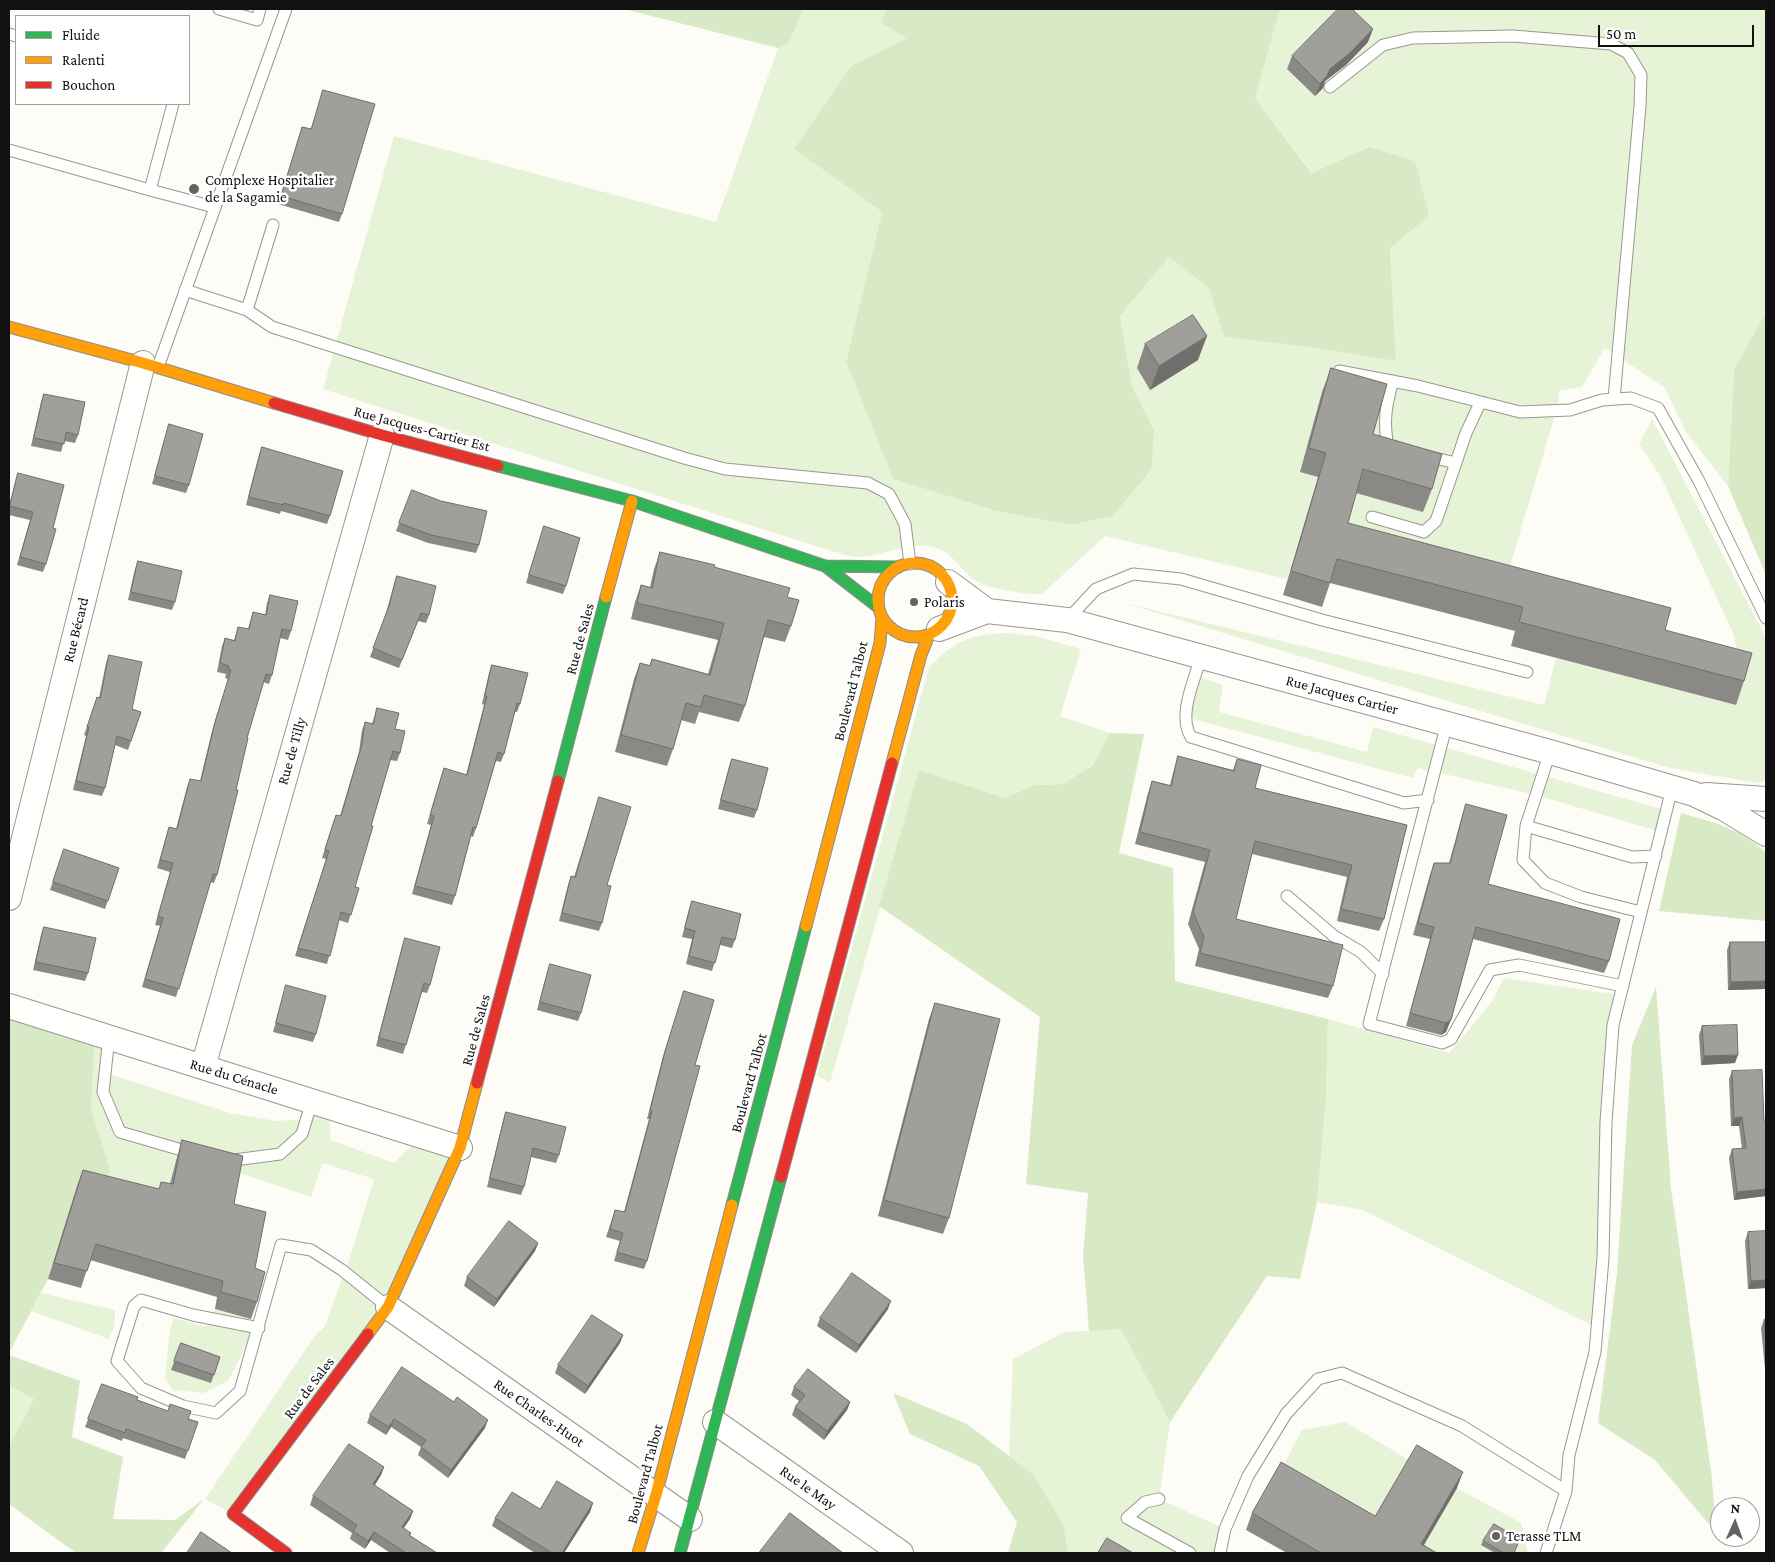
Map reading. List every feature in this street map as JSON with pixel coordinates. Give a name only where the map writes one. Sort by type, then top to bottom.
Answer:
[{"type":"main road","name":"Rue Jacques-Cartier Est","points":[[9,328],[151,365],[382,435],[632,501],[825,566],[878,606]]},
{"type":"main road","name":"Rue de Sales","points":[[286,1553],[232,1514],[388,1307],[460,1148],[632,501]]},
{"type":"main road","points":[[680,1553],[921,655],[934,632],[951,609],[952,600],[948,582],[932,568],[918,563],[904,565],[883,582],[878,592],[878,606],[882,618],[888,627],[905,636],[915,638],[934,632]]},
{"type":"main road","name":"Rue Jacques-Cartier Est","points":[[825,566],[904,565]]},
{"type":"main road","name":"Boulevard Talbot","points":[[638,1553],[656,1495],[880,643],[882,618]]},
{"type":"street","name":"Rue Bécard","points":[[9,898],[16,841],[151,365]]},
{"type":"street","name":"Rue de Tilly","points":[[203,1067],[382,435]]},
{"type":"street","points":[[948,582],[987,611]]},
{"type":"street","name":"Rue Jacques Cartier","points":[[934,632],[987,611],[1067,620],[1550,752],[1694,794],[1733,813],[1766,834]]},
{"type":"street","name":"Rue Jacques Cartier","points":[[1694,794],[1766,799]]},
{"type":"street","name":"Rue du Cénacle","points":[[9,1006],[460,1148]]},
{"type":"street","name":"Rue Charles-Huot","points":[[388,1307],[690,1519]]},
{"type":"street","name":"Rue le May","points":[[716,1422],[901,1553]]},
{"type":"lane","points":[[219,9],[257,20],[260,9]]},
{"type":"lane","points":[[151,365],[185,290],[286,9]]},
{"type":"lane","points":[[1330,86],[1383,45],[1413,38],[1513,36],[1611,44],[1628,53],[1641,75],[1640,106],[1614,399]]},
{"type":"lane","points":[[150,190],[173,105]]},
{"type":"lane","points":[[9,150],[214,207]]},
{"type":"lane","points":[[247,310],[273,225]]},
{"type":"lane","points":[[185,290],[247,310],[272,327],[684,458],[725,469],[868,483],[889,494],[905,524],[904,565]]},
{"type":"lane","points":[[1339,371],[1393,381],[1480,404],[1520,412],[1570,410],[1602,400],[1631,398],[1658,408],[1699,481],[1766,618]]},
{"type":"lane","points":[[1393,381],[1386,406],[1384,427],[1388,446],[1456,463]]},
{"type":"lane","points":[[1372,517],[1424,532],[1436,521],[1456,463],[1480,404]]},
{"type":"lane","points":[[1067,620],[1096,589],[1133,574],[1181,579],[1322,620],[1527,672]]},
{"type":"lane","points":[[1201,656],[1186,714],[1186,728],[1191,737],[1404,803],[1428,800]]},
{"type":"lane","points":[[1447,724],[1370,1024],[1442,1043],[1451,1039],[1490,970],[1519,965],[1623,986]]},
{"type":"lane","points":[[1550,752],[1526,826],[1523,860],[1545,883],[1581,897],[1641,912]]},
{"type":"lane","points":[[1546,1553],[1566,1491],[1569,1455],[1595,1352],[1603,1258],[1606,1122],[1613,1025],[1672,788]]},
{"type":"lane","points":[[1526,826],[1632,857],[1656,856]]},
{"type":"lane","points":[[1287,896],[1334,936],[1361,952],[1383,974]]},
{"type":"lane","points":[[109,1037],[104,1092],[120,1132],[230,1162],[280,1154],[302,1134],[312,1101]]},
{"type":"lane","points":[[258,1328],[192,1315],[141,1300],[134,1306],[117,1361],[142,1388],[183,1406],[216,1413],[240,1391],[258,1328],[281,1245],[311,1250],[342,1270],[388,1307]]},
{"type":"lane","points":[[1220,1553],[1225,1529],[1248,1476],[1286,1414],[1318,1379],[1342,1373],[1462,1426],[1566,1491]]},
{"type":"lane","points":[[1159,1500],[1145,1502],[1127,1518],[1190,1553]]},
{"type":"green space","points":[[624,9],[803,9],[789,43],[778,48]]},
{"type":"green space","points":[[803,9],[886,9],[881,23],[908,38],[851,66],[794,149],[882,212],[846,362],[893,479],[996,511],[1071,525],[1113,516],[1152,469],[1154,430],[1132,386],[1120,316],[1169,257],[1209,288],[1224,337],[1301,346],[1396,361],[1390,247],[1429,216],[1369,147],[1313,173],[1255,98],[1280,9],[1766,9],[1766,312],[1734,369],[1728,486],[1685,431],[1665,388],[1605,348],[1582,387],[1559,391],[1558,405],[1503,590],[1339,547],[1378,408],[1300,472],[1318,477],[1287,579],[1105,536],[1042,594],[1028,594],[1000,589],[978,582],[952,557],[940,549],[915,546],[871,556],[853,557],[845,555],[323,389],[394,136],[716,222],[778,48],[789,42]]},
{"type":"green space","points":[[886,9],[1280,9],[1255,98],[1312,173],[1369,147],[1415,161],[1429,216],[1390,248],[1396,361],[1301,346],[1224,337],[1209,288],[1169,257],[1120,316],[1132,386],[1154,430],[1152,469],[1113,516],[1071,525],[996,511],[893,479],[846,362],[882,212],[794,149],[851,66],[907,38],[881,23]]},
{"type":"green space","points":[[1766,312],[1766,575],[1728,486],[1734,369]]},
{"type":"green space","points":[[1652,419],[1766,638],[1766,781],[1756,783],[1666,767],[1121,602],[1544,705],[1556,658],[1735,705],[1743,677],[1733,633],[1661,477],[1639,444]]},
{"type":"green space","points":[[1007,633],[1035,636],[1081,649],[1060,716],[1110,733],[1093,765],[1063,784],[1034,785],[1005,798],[919,771],[830,1083],[817,1075],[929,667],[956,645],[964,641],[982,635]]},
{"type":"green space","points":[[1197,676],[1223,685],[1219,712],[1367,752],[1373,727],[1661,809],[1658,831],[1536,795],[1418,768],[1413,778],[1189,718]]},
{"type":"green space","points":[[1110,733],[1144,734],[1119,853],[1173,868],[1175,981],[1328,1019],[1326,1098],[1317,1202],[1300,1279],[1267,1276],[1170,1422],[1121,1329],[1089,1331],[1083,1255],[1088,1193],[1026,1184],[1040,1017],[879,906],[919,770],[1005,798],[1034,785],[1063,784],[1093,765]]},
{"type":"green space","points":[[1681,813],[1716,823],[1737,832],[1766,853],[1766,921],[1659,911]]},
{"type":"green space","points":[[1504,978],[1613,994],[1597,1328],[1363,1210],[1317,1202],[1326,1098],[1328,1019],[1449,1053],[1491,1003]]},
{"type":"green space","points":[[1656,987],[1671,1188],[1711,1471],[1713,1497],[1710,1497],[1710,1526],[1655,1460],[1598,1423],[1617,1273],[1632,1045]]},
{"type":"green space","points":[[9,1006],[95,1033],[91,1110],[110,1169],[105,1193],[48,1279],[9,1353]]},
{"type":"green space","points":[[95,1033],[109,1037],[106,1073],[230,1113],[276,1121],[306,1119],[312,1101],[328,1106],[331,1140],[394,1163],[421,1136],[460,1148],[388,1307],[233,1514],[205,1499],[314,1337],[325,1326],[350,1257],[374,1179],[323,1163],[311,1197],[237,1172],[167,1201],[105,1193],[91,1110]]},
{"type":"green space","points":[[41,1293],[115,1310],[115,1324],[109,1339],[31,1311]]},
{"type":"green space","points":[[215,1309],[251,1319],[248,1342],[228,1381],[203,1393],[173,1390],[165,1379],[170,1329],[174,1318],[206,1327]]},
{"type":"green space","points":[[1121,1329],[1170,1422],[1159,1499],[1225,1529],[1220,1553],[1068,1553],[1064,1526],[1034,1475],[1009,1456],[1013,1359],[1065,1332]]},
{"type":"green space","points":[[9,1355],[80,1381],[72,1437],[123,1457],[113,1519],[175,1520],[204,1499],[161,1553],[76,1553],[9,1504],[9,1446],[34,1399],[9,1386]]},
{"type":"green space","points":[[9,1386],[34,1399],[9,1446]]},
{"type":"green space","points":[[893,1393],[967,1424],[1034,1475],[1064,1526],[1068,1553],[1008,1553],[1017,1522],[979,1466],[910,1434]]},
{"type":"green space","points":[[1345,1422],[1411,1461],[1369,1532],[1276,1479],[1302,1430]]},
{"type":"green space","points":[[1457,1488],[1521,1523],[1528,1553],[1419,1553]]},
{"type":"building","points":[[1338,9],[1352,9],[1373,29],[1350,53],[1330,69],[1320,84],[1292,56]]},
{"type":"building","points":[[323,90],[375,104],[342,214],[281,196],[302,127],[311,129]]},
{"type":"building","points":[[1193,315],[1207,336],[1159,366],[1145,344]]},
{"type":"building","points":[[1331,368],[1387,384],[1373,434],[1442,454],[1432,489],[1363,469],[1348,523],[1671,608],[1665,630],[1752,653],[1744,681],[1519,622],[1523,607],[1337,559],[1330,583],[1291,571],[1326,453],[1309,448]]},
{"type":"building","points":[[44,394],[85,402],[78,435],[66,432],[64,444],[34,438]]},
{"type":"building","points":[[169,424],[203,434],[189,485],[155,476]]},
{"type":"building","points":[[262,447],[343,471],[330,516],[284,503],[283,505],[249,497]]},
{"type":"building","points":[[18,473],[64,485],[53,528],[56,529],[46,564],[20,557],[33,512],[10,506]]},
{"type":"building","points":[[412,490],[441,501],[487,511],[479,545],[431,535],[399,523]]},
{"type":"building","points":[[544,526],[580,538],[566,586],[529,575]]},
{"type":"building","points":[[660,552],[715,565],[714,567],[790,588],[787,597],[799,600],[791,626],[768,620],[745,706],[704,695],[701,707],[686,703],[673,749],[621,735],[640,663],[650,666],[652,659],[710,675],[724,623],[637,603],[641,585],[652,588]]},
{"type":"building","points":[[138,561],[182,571],[175,602],[131,592]]},
{"type":"building","points":[[397,576],[436,586],[429,615],[421,613],[402,660],[373,648],[389,606]]},
{"type":"building","points":[[270,595],[298,601],[291,631],[282,629],[272,675],[266,674],[247,738],[236,790],[238,790],[217,875],[213,874],[179,989],[145,979],[163,918],[158,916],[173,863],[160,860],[169,827],[177,829],[190,779],[201,781],[215,722],[231,670],[228,670],[229,666],[220,663],[225,638],[235,641],[238,627],[249,629],[253,612],[266,615]]},
{"type":"building","points":[[109,655],[142,662],[132,709],[141,712],[131,741],[117,736],[105,788],[76,781],[89,727],[87,727],[97,697],[100,698]]},
{"type":"building","points":[[492,665],[528,673],[520,704],[517,703],[504,754],[498,752],[476,828],[473,827],[455,896],[415,886],[434,816],[430,815],[444,768],[467,775],[487,696],[485,696]]},
{"type":"building","points":[[377,708],[399,713],[395,729],[405,731],[400,753],[393,751],[355,887],[359,888],[351,915],[341,912],[330,956],[298,948],[329,851],[325,849],[336,815],[341,816],[362,744],[365,722],[373,724]]},
{"type":"building","points":[[1178,756],[1234,771],[1237,759],[1261,765],[1255,788],[1407,825],[1384,919],[1341,909],[1352,865],[1255,841],[1236,919],[1343,945],[1333,986],[1200,953],[1204,937],[1193,912],[1210,850],[1140,832],[1152,781],[1171,786]]},
{"type":"building","points":[[732,759],[768,768],[757,810],[721,800]]},
{"type":"building","points":[[599,797],[631,807],[607,885],[611,886],[602,923],[562,913],[571,876],[575,877]]},
{"type":"building","points":[[1466,804],[1507,815],[1488,884],[1620,919],[1609,961],[1476,927],[1451,1020],[1446,1023],[1410,1013],[1434,927],[1418,923],[1434,863],[1450,863]]},
{"type":"building","points":[[64,849],[119,868],[108,901],[53,882]]},
{"type":"building","points":[[692,901],[741,914],[735,940],[722,937],[715,963],[689,956],[695,931],[685,928]]},
{"type":"building","points":[[44,927],[96,938],[88,973],[36,962]]},
{"type":"building","points":[[405,938],[440,947],[430,985],[424,983],[406,1045],[379,1038]]},
{"type":"building","points":[[1730,942],[1766,942],[1766,981],[1731,982]]},
{"type":"building","points":[[550,964],[591,975],[581,1013],[540,1002]]},
{"type":"building","points":[[286,985],[326,996],[316,1034],[276,1023]]},
{"type":"building","points":[[684,991],[714,1000],[695,1065],[700,1066],[647,1261],[617,1252],[623,1233],[610,1229],[615,1210],[625,1212],[652,1111],[650,1110],[666,1048]]},
{"type":"building","points":[[935,1003],[1000,1019],[949,1218],[884,1200]]},
{"type":"building","points":[[1737,1025],[1738,1055],[1704,1056],[1702,1026]]},
{"type":"building","points":[[1762,1070],[1764,1122],[1766,1122],[1766,1189],[1737,1192],[1732,1149],[1746,1148],[1742,1117],[1734,1118],[1732,1071]]},
{"type":"building","points":[[506,1112],[566,1127],[559,1155],[533,1148],[524,1187],[490,1178]]},
{"type":"building","points":[[182,1140],[243,1156],[234,1204],[266,1212],[255,1268],[265,1272],[257,1302],[221,1292],[223,1281],[96,1244],[87,1271],[54,1263],[83,1170],[159,1189],[161,1182],[173,1184]]},
{"type":"building","points":[[509,1221],[538,1243],[497,1299],[467,1277]]},
{"type":"building","points":[[1766,1231],[1766,1280],[1751,1281],[1748,1232]]},
{"type":"building","points":[[852,1273],[891,1301],[859,1345],[820,1318]]},
{"type":"building","points":[[592,1315],[623,1335],[588,1386],[558,1365]]},
{"type":"building","points":[[1766,1319],[1766,1347],[1764,1320]]},
{"type":"building","points":[[181,1343],[220,1357],[214,1375],[174,1361]]},
{"type":"building","points":[[402,1367],[454,1402],[457,1397],[488,1420],[451,1470],[421,1447],[426,1440],[394,1419],[389,1427],[370,1415]]},
{"type":"building","points":[[808,1369],[850,1402],[827,1431],[795,1407],[805,1395],[794,1387]]},
{"type":"building","points":[[102,1384],[138,1397],[137,1400],[168,1411],[170,1404],[191,1411],[188,1419],[198,1422],[188,1451],[126,1429],[125,1433],[88,1419]]},
{"type":"building","points":[[349,1444],[384,1467],[373,1484],[413,1511],[402,1527],[411,1533],[409,1535],[437,1553],[406,1553],[374,1532],[368,1541],[353,1531],[357,1525],[313,1496]]},
{"type":"building","points":[[1417,1445],[1463,1472],[1421,1544],[1437,1553],[1321,1553],[1252,1513],[1281,1462],[1375,1516]]},
{"type":"building","points":[[557,1481],[593,1503],[562,1553],[552,1553],[495,1518],[512,1492],[540,1509]]},
{"type":"building","points":[[790,1513],[843,1553],[759,1553]]},
{"type":"building","name":"Terasse TLM","points":[[1494,1524],[1520,1539],[1514,1553],[1504,1553],[1483,1541]]},
{"type":"building","points":[[201,1532],[232,1553],[187,1553]]},
{"type":"building","points":[[1107,1538],[1133,1553],[1098,1553]]},
{"type":"traffic: fast","points":[[498,466],[632,501],[825,566],[878,607]]},
{"type":"traffic: fast","points":[[825,566],[898,567]]},
{"type":"traffic: fast","points":[[558,781],[606,597]]},
{"type":"traffic: fast","points":[[732,1205],[806,926]]},
{"type":"traffic: fast","points":[[680,1553],[781,1177]]},
{"type":"traffic: slow","points":[[9,327],[143,363],[274,403]]},
{"type":"traffic: slow","points":[[606,597],[632,501]]},
{"type":"traffic: slow","points":[[915,563],[936,569],[946,579],[952,600],[946,621],[936,631],[915,637],[894,631],[884,621],[878,600],[884,579],[894,569],[915,563]]},
{"type":"traffic: slow","points":[[806,926],[880,643],[882,618]]},
{"type":"traffic: slow","points":[[892,763],[921,655],[929,635]]},
{"type":"traffic: slow","points":[[368,1334],[388,1307],[460,1148],[477,1083]]},
{"type":"traffic: slow","points":[[638,1553],[656,1495],[732,1205]]},
{"type":"traffic: jam","points":[[274,403],[382,435],[498,466]]},
{"type":"traffic: jam","points":[[781,1177],[892,763]]},
{"type":"traffic: jam","points":[[477,1083],[558,781]]},
{"type":"traffic: jam","points":[[286,1553],[233,1514],[368,1334]]},
{"type":"place","name":"Complexe Hospitalier de la Sagamie","points":[[194,189]]},
{"type":"place","name":"Polaris","points":[[914,602]]},
{"type":"place","name":"Terasse TLM","points":[[1496,1536]]}]
